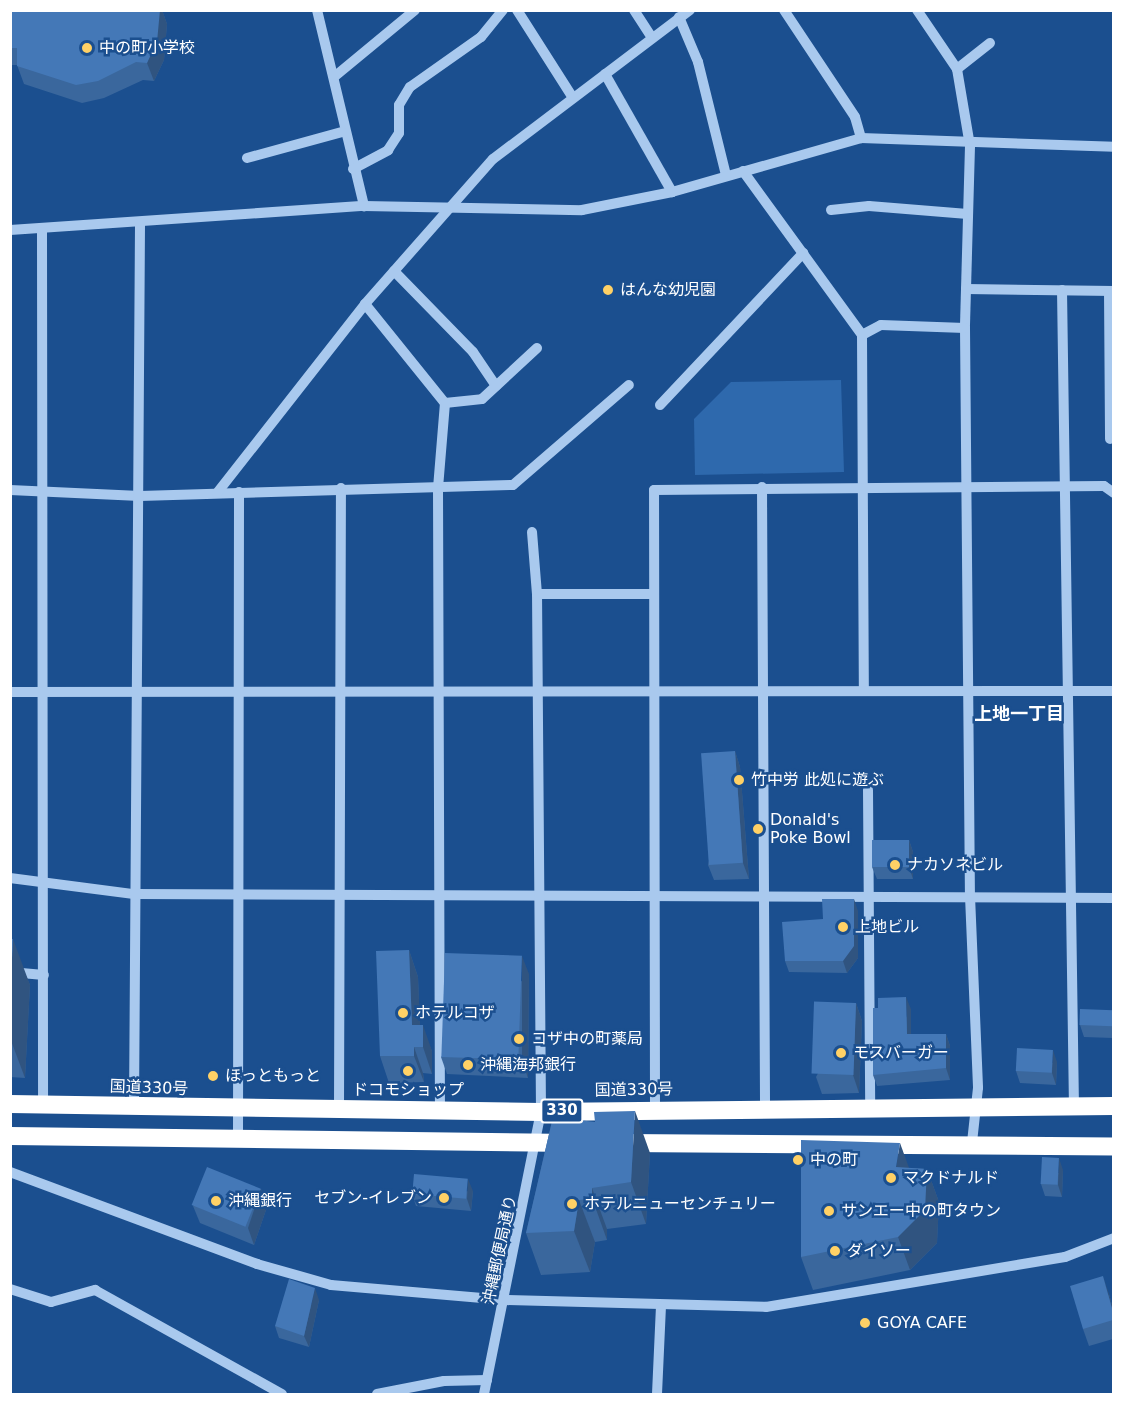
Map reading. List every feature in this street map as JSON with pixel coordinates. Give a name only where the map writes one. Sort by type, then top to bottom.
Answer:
[{"type":"highway","name":"国道330号","points":[[10,1104],[238,1110],[541,1112],[655,1109],[1113,1106]]},
{"type":"highway","name":"330","points":[[10,1136],[538,1142],[972,1142],[1113,1146]]},
{"type":"street","points":[[317,10],[334,77],[342,132],[364,206]]},
{"type":"street","points":[[334,77],[415,10]]},
{"type":"street","points":[[353,169],[394,142],[399,133],[399,105],[411,87],[481,37],[503,10]]},
{"type":"street","points":[[518,10],[573,98]]},
{"type":"street","points":[[634,10],[652,38]]},
{"type":"street","points":[[217,493],[365,304],[493,159],[690,10]]},
{"type":"street","points":[[784,10],[855,117],[861,138]]},
{"type":"street","points":[[917,10],[957,69],[970,146],[965,328],[970,896],[976,1107],[972,1142]]},
{"type":"street","points":[[680,17],[698,62],[726,176]]},
{"type":"street","points":[[957,69],[990,43]]},
{"type":"street","points":[[605,74],[672,192]]},
{"type":"street","points":[[247,158],[342,132]]},
{"type":"street","points":[[10,230],[42,232],[364,206],[448,210],[582,210],[672,192],[861,138],[970,146],[1113,147]]},
{"type":"street","points":[[743,171],[862,335],[865,485],[864,691]]},
{"type":"street","points":[[831,210],[869,206],[968,214]]},
{"type":"street","points":[[134,1107],[134,894],[140,496],[140,223]]},
{"type":"street","points":[[42,232],[45,490],[41,692],[44,882],[43,1104]]},
{"type":"street","points":[[660,405],[803,253]]},
{"type":"street","points":[[394,271],[474,352],[496,386]]},
{"type":"street","points":[[966,289],[1111,291],[1110,438]]},
{"type":"street","points":[[1062,290],[1066,689],[1074,1105]]},
{"type":"street","points":[[365,304],[445,403],[438,488],[440,1110]]},
{"type":"street","points":[[862,335],[881,325],[965,328]]},
{"type":"street","points":[[445,403],[482,399],[537,348]]},
{"type":"street","points":[[10,490],[140,496],[340,488],[513,485],[629,385]]},
{"type":"street","points":[[655,1109],[654,490],[865,485],[1104,486],[1113,493]]},
{"type":"street","points":[[762,487],[765,1109]]},
{"type":"street","points":[[339,1109],[340,488]]},
{"type":"street","points":[[238,1140],[240,492]]},
{"type":"street","name":"沖縄郵便局通り","points":[[484,1395],[538,1142],[541,1112],[537,897],[537,594],[532,532]]},
{"type":"street","points":[[537,594],[654,594]]},
{"type":"street","points":[[10,692],[438,688],[655,692],[1066,689],[1113,691]]},
{"type":"street","points":[[868,790],[870,1109]]},
{"type":"street","points":[[10,878],[134,894],[338,897],[970,896],[1113,898]]},
{"type":"street","points":[[10,972],[44,975]]},
{"type":"street","points":[[10,1172],[257,1264],[331,1285],[505,1300],[766,1308],[859,1295],[928,1277],[1065,1257],[1113,1238]]},
{"type":"street","points":[[10,1289],[51,1302],[95,1290],[282,1395]]},
{"type":"street","points":[[657,1395],[661,1306]]},
{"type":"street","points":[[377,1395],[444,1381],[488,1380]]},
{"type":"shaded area","points":[[841,380],[844,472],[695,475],[694,419],[731,382]]},
{"type":"building","name":"中の町小学校","points":[[10,10],[160,10],[157,42],[147,63],[136,62],[98,81],[76,85],[17,66],[17,48],[10,48]]},
{"type":"building","points":[[735,751],[743,863],[709,865],[701,753]]},
{"type":"building","points":[[872,840],[909,840],[909,867],[872,867]]},
{"type":"building","points":[[822,899],[854,899],[854,946],[843,961],[785,961],[782,922],[823,919]]},
{"type":"building","points":[[10,939],[13,939],[10,996]]},
{"type":"building","points":[[409,950],[412,1025],[423,1025],[423,1047],[414,1047],[414,1056],[380,1056],[376,951]]},
{"type":"building","points":[[445,953],[522,956],[518,1060],[441,1057]]},
{"type":"building","points":[[906,997],[907,1034],[946,1034],[946,1068],[873,1075],[873,1008],[878,1008],[878,998]]},
{"type":"building","points":[[814,1002],[856,1003],[853,1075],[812,1073]]},
{"type":"building","points":[[1080,1009],[1113,1010],[1112,1026],[1079,1025]]},
{"type":"building","points":[[1017,1048],[1053,1050],[1052,1073],[1016,1071]]},
{"type":"building","points":[[635,1111],[631,1182],[592,1188],[592,1198],[579,1200],[574,1231],[526,1233],[553,1117],[595,1122],[594,1112]]},
{"type":"building","points":[[801,1140],[900,1143],[896,1167],[927,1169],[925,1210],[898,1237],[801,1257]]},
{"type":"building","points":[[1042,1157],[1059,1158],[1058,1185],[1041,1184]]},
{"type":"building","points":[[207,1167],[261,1189],[245,1227],[192,1205]]},
{"type":"building","points":[[414,1174],[468,1179],[466,1199],[412,1194]]},
{"type":"building","points":[[1103,1276],[1113,1320],[1083,1329],[1070,1286]]},
{"type":"building","points":[[289,1279],[315,1288],[304,1336],[275,1326]]},
{"type":"place","name":"中の町小学校","points":[[87,48]]},
{"type":"place","name":"はんな幼児園","points":[[608,290]]},
{"type":"place","name":"竹中労 此処に遊ぶ","points":[[739,780]]},
{"type":"place","name":"Donald's Poke Bowl","points":[[758,829]]},
{"type":"place","name":"ナカソネビル","points":[[895,865]]},
{"type":"place","name":"上地ビル","points":[[843,927]]},
{"type":"place","name":"ホテルコザ","points":[[403,1013]]},
{"type":"place","name":"コザ中の町薬局","points":[[519,1039]]},
{"type":"place","name":"モスバーガー","points":[[841,1053]]},
{"type":"place","name":"沖縄海邦銀行","points":[[468,1065]]},
{"type":"place","name":"ドコモショップ","points":[[408,1071]]},
{"type":"place","name":"ほっともっと","points":[[213,1076]]},
{"type":"place","name":"中の町","points":[[798,1160]]},
{"type":"place","name":"マクドナルド","points":[[891,1178]]},
{"type":"place","name":"セブン-イレブン","points":[[444,1198]]},
{"type":"place","name":"沖縄銀行","points":[[216,1201]]},
{"type":"place","name":"ホテルニューセンチュリー","points":[[572,1204]]},
{"type":"place","name":"サンエー中の町タウン","points":[[829,1211]]},
{"type":"place","name":"ダイソー","points":[[835,1251]]},
{"type":"place","name":"GOYA CAFE","points":[[865,1323]]},
{"type":"district","name":"上地一丁目","points":[[1019,714]]}]
